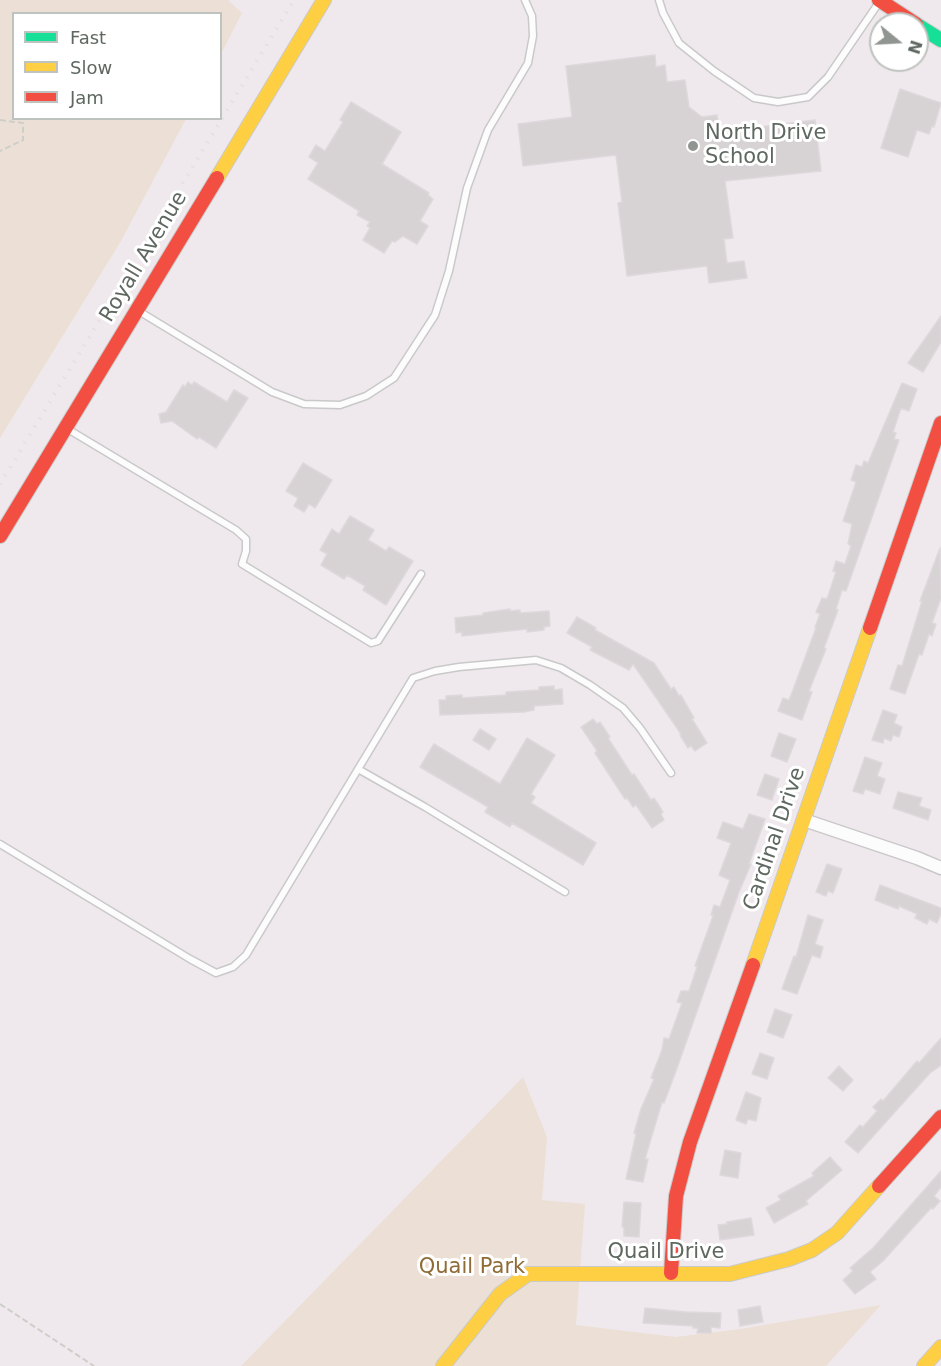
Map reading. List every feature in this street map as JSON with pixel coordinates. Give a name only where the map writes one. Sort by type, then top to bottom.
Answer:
[{"type":"main road","name":"Royall Avenue","points":[[0,536],[324,0]]},
{"type":"main road","points":[[880,0],[898,12]]},
{"type":"main road","name":"Cardinal Drive","points":[[671,1273],[676,1196],[690,1142],[941,423]]},
{"type":"main road","name":"Quail Drive","points":[[443,1366],[500,1294],[528,1274],[730,1274],[789,1259],[812,1250],[837,1233],[941,1117]]},
{"type":"main road","points":[[924,1366],[941,1347]]},
{"type":"street","points":[[804,820],[941,868]]},
{"type":"lane","points":[[137,310],[272,392],[304,404],[340,405],[366,396],[394,378],[435,315],[449,271],[467,188],[488,130],[528,63],[533,36],[532,16],[525,0]]},
{"type":"lane","points":[[659,0],[663,13],[679,43],[714,71],[754,98],[778,102],[808,97],[828,77],[880,0]]},
{"type":"lane","points":[[66,428],[236,530],[246,539],[246,551],[242,564],[371,643],[378,641],[421,574]]},
{"type":"lane","points":[[0,844],[189,959],[216,973],[233,967],[246,955],[413,678],[435,670],[536,660],[590,685],[623,708],[671,773]]},
{"type":"lane","points":[[358,769],[565,892]]},
{"type":"path","points":[[0,120],[23,123],[23,140],[0,151]]},
{"type":"path","points":[[0,1304],[94,1366]]},
{"type":"green space","points":[[0,0],[228,0],[242,13],[222,52],[222,12],[12,12],[12,120],[185,120],[121,241],[0,438]]},
{"type":"green space","name":"Quail Park","points":[[523,1077],[547,1137],[542,1200],[585,1204],[576,1325],[676,1337],[740,1329],[881,1305],[826,1366],[241,1366]]},
{"type":"building","points":[[655,55],[656,67],[665,65],[667,82],[685,80],[689,107],[702,117],[717,115],[719,132],[815,120],[821,171],[725,181],[733,238],[724,239],[727,263],[744,261],[747,278],[709,283],[707,266],[627,276],[618,203],[622,202],[616,155],[523,166],[518,124],[572,117],[566,66]]},
{"type":"building","points":[[900,89],[941,103],[934,127],[932,126],[929,134],[917,130],[908,157],[881,148]]},
{"type":"building","points":[[351,102],[401,132],[382,164],[429,193],[428,195],[433,199],[420,221],[428,226],[417,244],[403,236],[395,242],[392,241],[384,253],[363,240],[370,228],[367,226],[370,222],[357,215],[359,211],[308,179],[318,163],[309,157],[316,145],[325,151],[343,122],[340,120]]},
{"type":"building","points":[[941,316],[941,342],[923,372],[908,363]]},
{"type":"building","points":[[188,382],[192,385],[194,382],[227,402],[234,390],[248,398],[216,448],[199,437],[197,439],[172,421],[161,423],[159,414],[166,412],[183,385],[185,387]]},
{"type":"building","points":[[902,383],[917,389],[909,411],[901,408],[893,432],[896,433],[894,439],[899,440],[846,591],[842,590],[836,609],[838,610],[824,648],[826,649],[809,691],[812,692],[802,720],[778,711],[783,698],[789,700],[793,690],[816,628],[820,614],[816,612],[822,598],[827,599],[836,572],[833,571],[836,561],[845,564],[851,546],[848,544],[852,524],[843,521],[856,482],[851,480],[856,465],[862,467],[864,461],[868,463]]},
{"type":"building","points":[[303,463],[332,480],[315,508],[309,504],[304,512],[294,506],[298,498],[286,491]]},
{"type":"building","points":[[350,516],[374,530],[368,540],[386,551],[389,547],[413,561],[386,605],[363,590],[365,586],[347,575],[344,579],[321,565],[327,554],[320,550],[332,529],[339,534]]},
{"type":"building","points":[[940,548],[941,598],[932,623],[936,624],[932,636],[929,634],[922,655],[919,654],[905,694],[890,689],[898,665],[902,666],[922,601],[920,601]]},
{"type":"building","points":[[510,609],[510,611],[520,610],[520,613],[549,611],[550,626],[544,627],[544,630],[527,632],[527,629],[462,636],[462,632],[456,633],[455,618]]},
{"type":"building","points":[[577,617],[596,628],[595,630],[654,663],[671,689],[674,687],[679,696],[681,695],[707,743],[695,751],[691,746],[688,748],[681,734],[633,664],[629,670],[590,650],[592,647],[567,633]]},
{"type":"building","points":[[554,686],[554,690],[562,689],[563,704],[534,706],[534,710],[524,712],[440,715],[439,700],[446,700],[446,696],[462,695],[462,698],[506,695],[506,692],[539,690],[539,687]]},
{"type":"building","points":[[883,710],[897,715],[894,723],[902,727],[899,737],[893,735],[891,741],[884,738],[883,743],[872,740]]},
{"type":"building","points":[[593,719],[597,724],[600,722],[632,775],[634,774],[651,800],[654,798],[663,812],[661,814],[664,820],[652,828],[636,805],[633,807],[627,798],[625,799],[595,753],[597,751],[581,727]]},
{"type":"building","points":[[480,729],[496,739],[489,750],[473,740]]},
{"type":"building","points":[[779,733],[796,739],[787,762],[771,756]]},
{"type":"building","points":[[527,738],[555,755],[531,794],[535,797],[531,803],[596,843],[583,865],[512,823],[510,827],[485,812],[488,807],[420,767],[434,744],[500,784]]},
{"type":"building","points":[[865,757],[882,763],[877,776],[885,779],[880,794],[865,789],[863,794],[853,791]]},
{"type":"building","points":[[765,774],[779,779],[772,800],[757,795]]},
{"type":"building","points":[[898,792],[922,798],[919,806],[931,810],[928,820],[893,808]]},
{"type":"building","points":[[749,814],[765,819],[749,864],[751,864],[676,1071],[664,1103],[662,1102],[645,1159],[648,1159],[643,1182],[626,1179],[636,1134],[634,1133],[654,1079],[651,1078],[662,1050],[664,1038],[669,1039],[682,1003],[677,1002],[681,991],[689,991],[697,967],[695,966],[713,916],[711,915],[714,905],[720,907],[730,880],[719,875],[731,843],[717,838],[723,822],[743,829]]},
{"type":"building","points":[[827,864],[842,869],[833,893],[828,891],[826,896],[816,892]]},
{"type":"building","points":[[880,885],[941,908],[937,923],[929,919],[927,924],[915,918],[917,914],[899,906],[898,909],[875,900]]},
{"type":"building","points":[[808,915],[823,920],[815,944],[823,947],[820,958],[812,955],[797,994],[782,989],[794,956],[796,957]]},
{"type":"building","points":[[775,1009],[792,1015],[783,1038],[767,1032]]},
{"type":"building","points":[[941,1038],[941,1065],[930,1073],[858,1153],[845,1142],[877,1111],[873,1107],[881,1099],[883,1101],[917,1061],[919,1063]]},
{"type":"building","points":[[760,1053],[774,1058],[767,1079],[752,1074]]},
{"type":"building","points":[[839,1066],[853,1080],[843,1091],[828,1078]]},
{"type":"building","points":[[746,1092],[761,1098],[756,1121],[748,1119],[746,1124],[736,1120]]},
{"type":"building","points":[[725,1150],[741,1153],[738,1178],[720,1175]]},
{"type":"building","points":[[830,1157],[842,1170],[806,1201],[808,1204],[774,1223],[766,1208],[781,1200],[778,1196],[814,1176],[812,1173]]},
{"type":"building","points":[[941,1171],[941,1187],[934,1196],[940,1201],[870,1272],[876,1279],[855,1294],[843,1280],[853,1271],[850,1268],[873,1248]]},
{"type":"building","points":[[624,1202],[641,1203],[639,1237],[624,1236],[624,1227],[622,1227]]},
{"type":"building","points":[[751,1218],[754,1235],[720,1240],[718,1225]]},
{"type":"building","points":[[760,1306],[763,1322],[740,1326],[738,1310]]},
{"type":"building","points":[[645,1308],[721,1313],[720,1328],[711,1327],[711,1333],[697,1333],[698,1328],[693,1328],[693,1326],[643,1323]]},
{"type":"railway","points":[[222,119],[294,0]]},
{"type":"railway","points":[[0,484],[221,120]]},
{"type":"traffic: fast","points":[[929,32],[941,40]]},
{"type":"traffic: slow","points":[[217,178],[324,0]]},
{"type":"traffic: slow","points":[[753,965],[870,628]]},
{"type":"traffic: slow","points":[[443,1366],[500,1294],[528,1274],[730,1274],[789,1259],[812,1250],[837,1233],[879,1186]]},
{"type":"traffic: slow","points":[[924,1366],[941,1347]]},
{"type":"traffic: jam","points":[[879,0],[898,12]]},
{"type":"traffic: jam","points":[[0,536],[217,178]]},
{"type":"traffic: jam","points":[[870,628],[941,423]]},
{"type":"traffic: jam","points":[[671,1273],[676,1196],[690,1142],[753,965]]},
{"type":"traffic: jam","points":[[879,1186],[941,1117]]},
{"type":"place","name":"North Drive School","points":[[693,146]]}]
